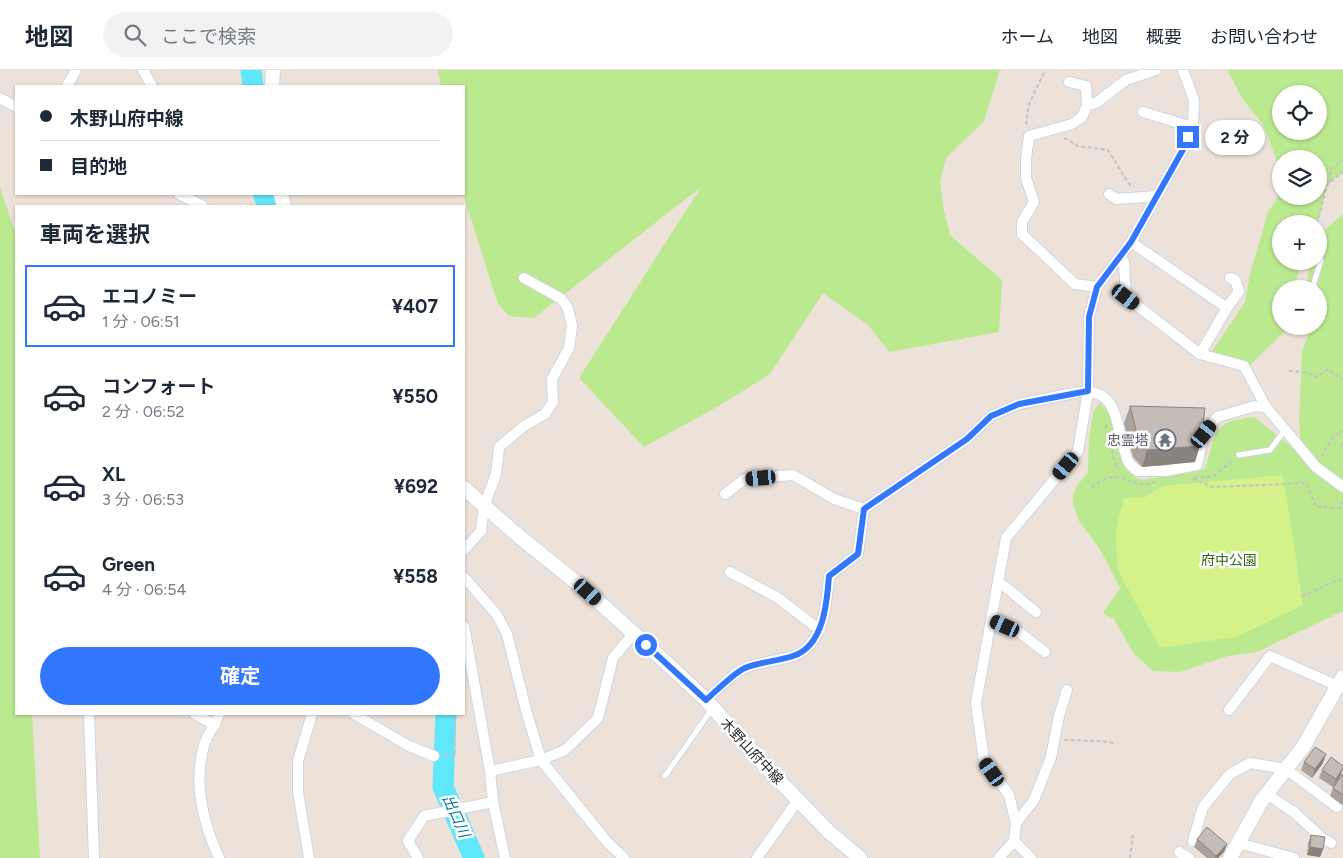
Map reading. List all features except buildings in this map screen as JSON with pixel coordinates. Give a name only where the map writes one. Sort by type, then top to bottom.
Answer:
[{"type":"main road","points":[[272,85],[273,70]]},
{"type":"main road","name":"木野山府中線","points":[[465,489],[634,633],[709,704],[829,832],[860,858]]},
{"type":"main road","points":[[1230,858],[1267,794],[1303,747],[1341,682]]},
{"type":"street","points":[[68,85],[76,70]]},
{"type":"street","points":[[143,70],[151,85]]},
{"type":"street","points":[[1087,105],[1096,103],[1126,80],[1156,70]]},
{"type":"street","points":[[999,858],[1014,841],[1016,822],[1009,795],[984,760],[976,703],[1006,538],[1078,451],[1088,391],[1089,317],[1097,287],[1131,242],[1185,146],[1192,127],[1194,100],[1183,70]]},
{"type":"street","points":[[1069,82],[1086,86],[1087,105],[1082,116],[1072,124],[1029,136],[1026,178],[1034,202],[1022,222],[1022,234],[1074,284],[1097,287]]},
{"type":"street","points":[[0,98],[15,106]]},
{"type":"street","points":[[1143,112],[1192,127]]},
{"type":"street","points":[[1109,194],[1116,199],[1157,196]]},
{"type":"street","points":[[181,195],[201,205]]},
{"type":"street","points":[[1131,242],[1226,308]]},
{"type":"street","points":[[1118,259],[1124,262],[1126,297],[1200,354],[1244,366],[1266,407],[1320,469],[1343,487]]},
{"type":"street","points":[[465,549],[481,531],[484,506],[496,474],[499,447],[524,426],[545,414],[553,402],[552,379],[568,348],[572,325],[567,306],[560,298],[524,278]]},
{"type":"street","points":[[1200,354],[1238,291],[1235,280],[1230,278]]},
{"type":"street","points":[[709,704],[743,668],[796,655],[812,643],[820,630],[826,606],[829,576],[858,554],[864,509],[967,439],[991,416],[1019,404],[1088,391],[1101,394],[1111,404],[1129,463],[1138,471],[1165,471],[1197,465],[1204,434],[1218,417],[1255,406],[1266,407]]},
{"type":"street","points":[[725,494],[745,479],[793,475],[834,500],[864,509]]},
{"type":"street","points":[[730,572],[778,598],[820,630]]},
{"type":"street","points":[[465,578],[498,615],[507,634],[541,760],[608,843],[624,858]]},
{"type":"street","points":[[998,581],[1036,612]]},
{"type":"street","points":[[991,620],[1019,632],[1045,652]]},
{"type":"street","points":[[465,632],[490,771],[493,802],[505,858]]},
{"type":"street","points":[[490,771],[541,760],[565,750],[598,718],[613,658],[634,633]]},
{"type":"street","points":[[1229,710],[1270,656],[1341,682]]},
{"type":"street","points":[[1016,822],[1034,800],[1051,757],[1059,716],[1067,690]]},
{"type":"street","points":[[89,715],[94,858]]},
{"type":"street","points":[[197,715],[215,725]]},
{"type":"street","points":[[219,715],[204,744],[199,782],[200,802],[209,836],[219,858]]},
{"type":"street","points":[[309,858],[298,792],[298,762],[312,715]]},
{"type":"street","points":[[356,715],[408,746],[434,756]]},
{"type":"street","points":[[1193,841],[1203,807],[1230,774],[1250,763],[1286,769],[1337,806]]},
{"type":"street","points":[[1267,794],[1295,813],[1321,837],[1331,842]]},
{"type":"street","points":[[757,858],[798,800]]},
{"type":"street","points":[[418,858],[408,840],[424,816],[493,802]]},
{"type":"street","points":[[1014,841],[1030,858]]},
{"type":"street","points":[[1238,843],[1294,858]]},
{"type":"lane","points":[[1239,455],[1270,450],[1285,429]]},
{"type":"lane","points":[[665,776],[709,704]]},
{"type":"path","points":[[1032,136],[1025,127],[1029,104],[1045,70]]},
{"type":"path","points":[[1060,128],[1064,139],[1078,146],[1108,150],[1129,184],[1157,196]]},
{"type":"path","points":[[1330,182],[1331,169],[1343,160]]},
{"type":"path","points":[[1319,215],[1327,185],[1343,172]]},
{"type":"path","points":[[1289,371],[1306,372],[1318,377],[1326,370],[1343,380]]},
{"type":"path","points":[[1320,469],[1324,452],[1331,439],[1339,432],[1343,432]]},
{"type":"path","points":[[1343,443],[1343,448]]},
{"type":"path","points":[[1239,455],[1214,476],[1192,479],[1213,487],[1306,484],[1316,507],[1339,508],[1343,502]]},
{"type":"path","points":[[1092,488],[1114,476],[1131,482],[1149,485]]},
{"type":"path","points":[[1302,596],[1343,578]]},
{"type":"path","points":[[454,715],[454,755]]},
{"type":"path","points":[[1054,740],[1101,741],[1114,744]]},
{"type":"path","points":[[1130,858],[1133,834]]},
{"type":"green space","points":[[438,70],[1000,70],[984,121],[946,158],[940,182],[950,235],[1002,280],[999,332],[889,352],[868,325],[823,293],[770,374],[722,404],[644,447],[579,378],[701,187],[534,318],[509,316],[498,304],[463,195],[465,195],[465,85],[441,85]]},
{"type":"green space","points":[[1227,70],[1343,70],[1343,172],[1327,185],[1327,150],[1273,150],[1264,126],[1242,98]]},
{"type":"green space","points":[[0,187],[15,232],[15,715],[32,715],[40,858],[0,858]]},
{"type":"green space","points":[[1273,205],[1322,205],[1319,215],[1272,215],[1272,270],[1299,270],[1297,280],[1272,280],[1272,335],[1281,335],[1244,371],[1207,359],[1245,302],[1250,274],[1268,212]]},
{"type":"green space","name":"府中公園","points":[[1343,214],[1343,611],[1257,652],[1228,656],[1180,672],[1153,671],[1134,654],[1114,619],[1103,613],[1120,588],[1101,551],[1079,521],[1073,504],[1073,495],[1076,487],[1088,472],[1089,439],[1093,412],[1100,402],[1111,419],[1123,463],[1134,476],[1142,480],[1205,469],[1214,439],[1222,426],[1240,419],[1254,417],[1292,447],[1301,441],[1299,422],[1302,353],[1308,335],[1327,335],[1327,280],[1308,280],[1309,270],[1327,270],[1327,228]]},
{"type":"green space","points":[[1283,475],[1303,605],[1236,637],[1160,648],[1117,568],[1116,530],[1124,498],[1146,497],[1163,486]]},
{"type":"waterway","name":"出口川","points":[[251,70],[253,85]]},
{"type":"waterway","name":"出口川","points":[[264,195],[268,205]]},
{"type":"waterway","name":"出口川","points":[[446,715],[443,787],[474,858]]},
{"type":"place","name":"忠霊塔","points":[[1165,440]]},
{"type":"route","points":[[646,645],[706,700],[743,668],[796,655],[812,643],[820,630],[826,606],[829,576],[858,554],[864,509],[967,439],[991,416],[1019,404],[1088,391],[1089,317],[1097,287],[1131,242],[1185,146],[1188,137]]}]
